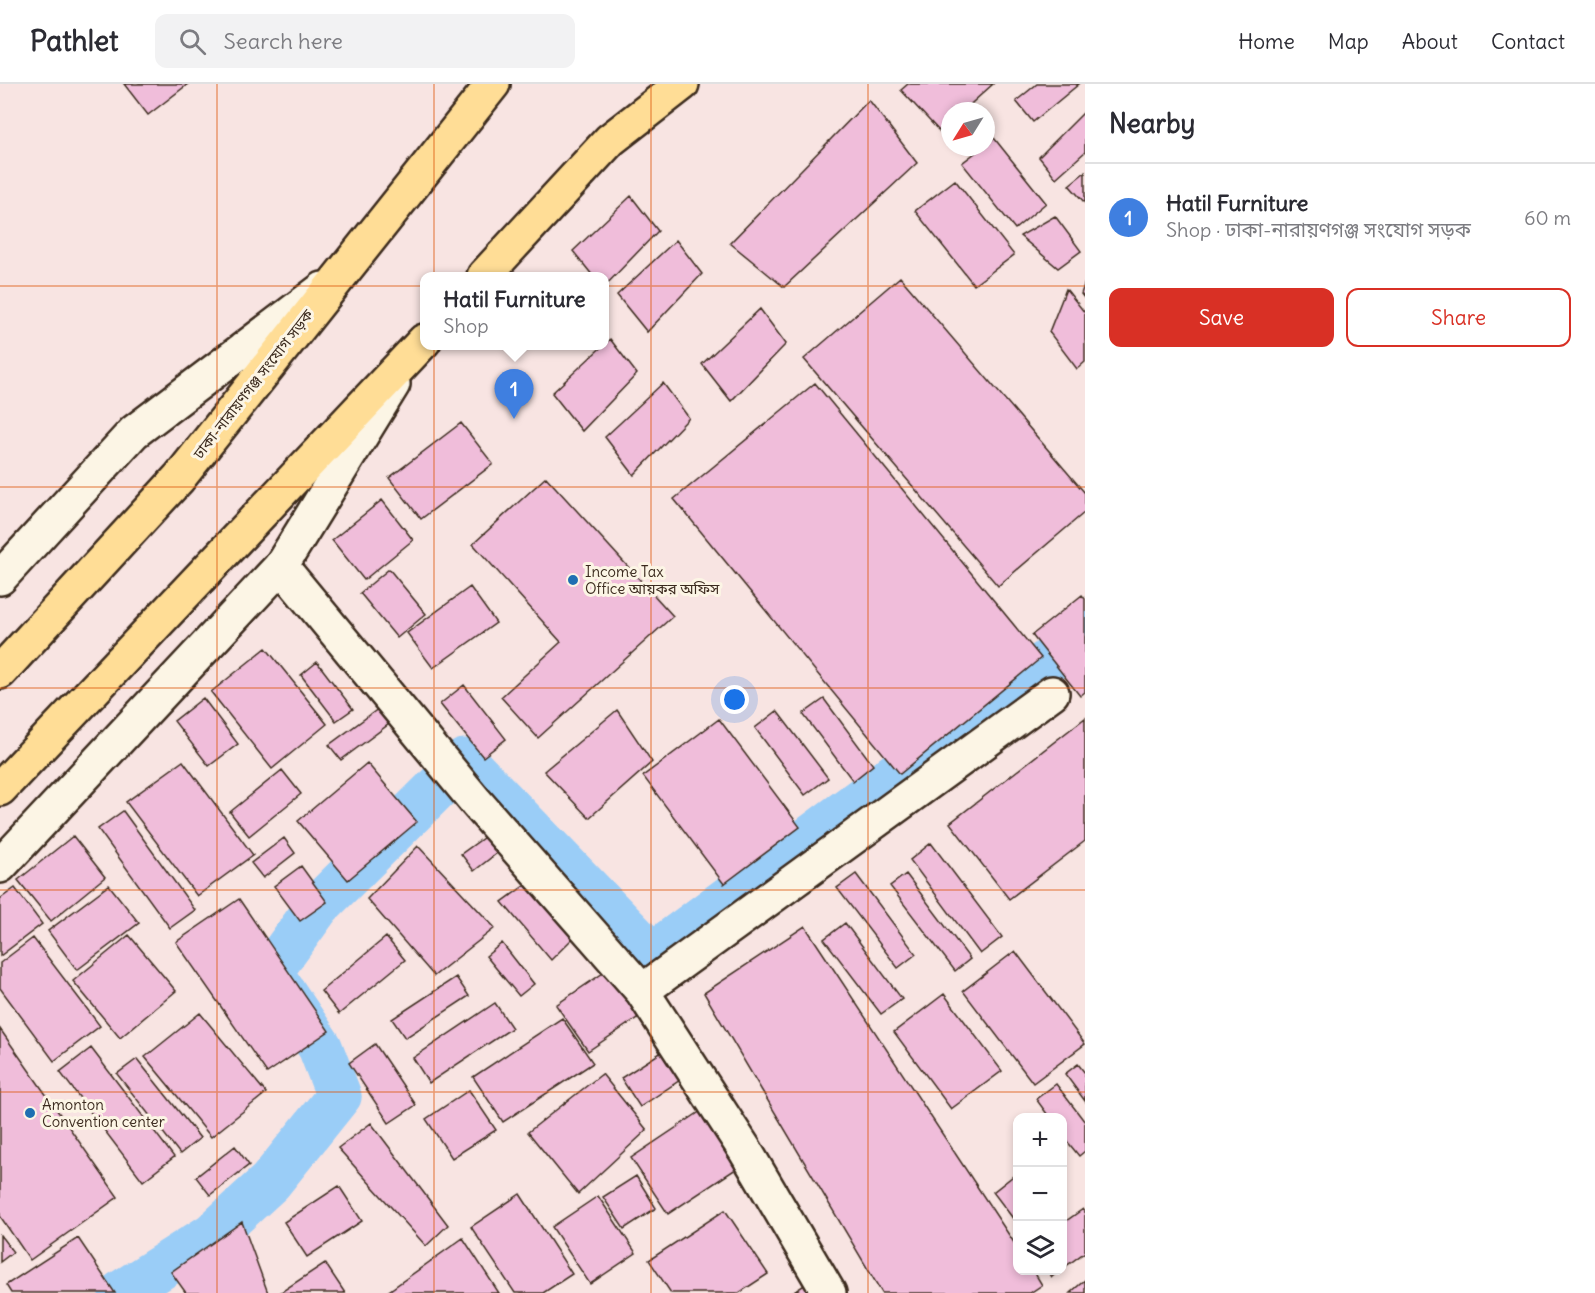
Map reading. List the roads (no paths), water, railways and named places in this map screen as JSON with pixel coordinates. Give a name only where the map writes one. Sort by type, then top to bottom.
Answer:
[{"type":"main road","name":"ঢাকা-নারায়ণগঞ্জ সংযোগ সড়ক","points":[[0,672],[179,478],[493,84]]},
{"type":"main road","points":[[488,272],[610,140],[682,84]]},
{"type":"main road","points":[[0,789],[417,348]]},
{"type":"street","points":[[0,578],[134,432],[336,279]]},
{"type":"street","points":[[0,866],[281,566],[417,348]]},
{"type":"street","points":[[281,566],[476,802],[642,991],[745,1150],[829,1293]]},
{"type":"street","points":[[642,991],[1052,693]]},
{"type":"waterway","points":[[121,1293],[212,1235],[270,1182],[339,1096],[320,1047],[270,972],[318,906],[464,761],[652,955],[1085,634]]},
{"type":"place","name":"Hatil Furniture","points":[[514,419]]},
{"type":"place","name":"Income Tax Office আয়কর অফিস","points":[[573,580]]},
{"type":"place","name":"Amonton Convention center","points":[[30,1113]]}]
